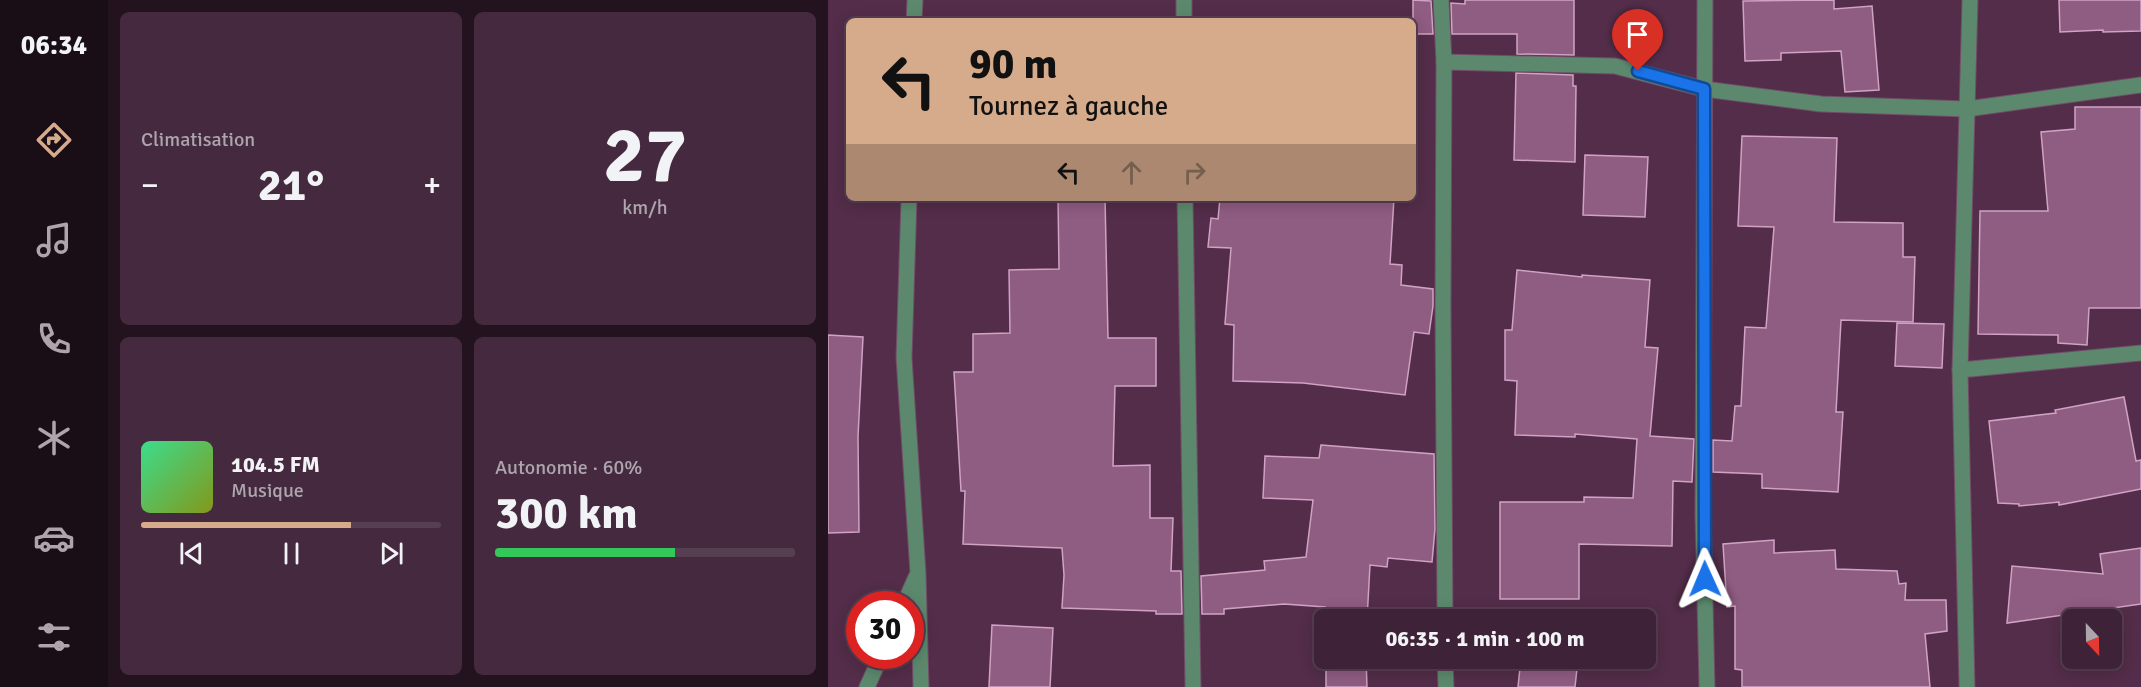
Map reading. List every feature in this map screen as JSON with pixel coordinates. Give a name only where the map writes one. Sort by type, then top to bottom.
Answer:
[{"type":"street","points":[[914,18],[915,0]]},
{"type":"street","points":[[1184,0],[1184,18]]},
{"type":"street","points":[[1441,0],[1444,62],[1445,609]]},
{"type":"street","points":[[1706,0],[1703,514],[1707,687]]},
{"type":"street","points":[[1967,687],[1960,370],[1970,0]]},
{"type":"street","points":[[1444,62],[1615,66],[1704,89],[1821,104],[1966,109],[2141,85]]},
{"type":"street","points":[[909,201],[904,358],[918,573],[921,687]]},
{"type":"street","points":[[1185,201],[1193,687]]},
{"type":"street","points":[[1960,370],[2141,353]]},
{"type":"street","points":[[910,591],[918,573]]},
{"type":"street","points":[[867,687],[875,669]]},
{"type":"street","points":[[1445,669],[1446,687]]},
{"type":"building","points":[[1413,0],[1431,1],[1433,34],[1416,34],[1416,18],[1413,18]]},
{"type":"building","points":[[1465,0],[1574,0],[1574,55],[1517,54],[1517,34],[1452,34],[1451,3],[1465,4]]},
{"type":"building","points":[[1834,0],[1834,9],[1872,6],[1879,90],[1845,92],[1841,51],[1781,53],[1781,60],[1745,61],[1743,1]]},
{"type":"building","points":[[2059,0],[2141,0],[2141,31],[2060,32]]},
{"type":"building","points":[[1516,73],[1573,75],[1573,86],[1576,86],[1575,162],[1514,160]]},
{"type":"building","points":[[2075,107],[2141,107],[2141,308],[2089,308],[2087,345],[2058,343],[2058,335],[1978,334],[1980,211],[2048,211],[2041,132],[2075,129]]},
{"type":"building","points":[[1742,136],[1837,138],[1834,222],[1903,223],[1903,257],[1915,257],[1913,322],[1841,320],[1836,412],[1843,412],[1838,492],[1762,488],[1762,474],[1713,472],[1713,440],[1732,441],[1735,406],[1741,406],[1745,327],[1766,328],[1774,227],[1738,226]]},
{"type":"building","points":[[1585,155],[1648,157],[1645,217],[1583,215]]},
{"type":"building","points":[[1058,201],[1105,201],[1108,338],[1156,338],[1156,386],[1115,386],[1113,466],[1150,465],[1150,518],[1173,518],[1171,571],[1181,571],[1182,614],[1062,608],[1064,575],[1062,548],[963,544],[965,491],[961,491],[954,372],[973,372],[973,334],[1010,333],[1009,270],[1059,269]]},
{"type":"building","points":[[1220,201],[1394,201],[1390,264],[1402,265],[1401,285],[1433,289],[1429,334],[1414,332],[1405,395],[1303,383],[1233,381],[1234,325],[1225,324],[1231,248],[1208,247],[1211,218],[1218,219]]},
{"type":"building","points":[[1517,270],[1582,277],[1582,275],[1650,280],[1645,347],[1658,348],[1650,436],[1694,439],[1692,482],[1673,481],[1672,546],[1579,544],[1579,599],[1500,599],[1500,502],[1584,502],[1584,497],[1633,498],[1637,439],[1575,434],[1575,437],[1515,435],[1517,381],[1505,380],[1505,330],[1512,330]]},
{"type":"building","points":[[1897,323],[1944,324],[1942,368],[1895,366]]},
{"type":"building","points":[[828,335],[863,337],[858,437],[859,532],[828,533]]},
{"type":"building","points":[[2124,397],[2136,461],[2141,460],[2141,489],[2059,505],[2059,502],[2019,506],[2019,504],[1998,503],[1989,421],[2056,413],[2055,410]]},
{"type":"building","points":[[1321,445],[1434,454],[1435,529],[1432,562],[1388,558],[1387,567],[1370,565],[1368,609],[1325,609],[1325,607],[1284,604],[1224,609],[1224,614],[1202,614],[1201,576],[1265,570],[1264,561],[1306,557],[1313,500],[1263,498],[1265,456],[1319,458]]},
{"type":"building","points":[[1774,540],[1774,553],[1835,550],[1836,569],[1897,571],[1899,584],[1906,583],[1905,600],[1946,600],[1947,631],[1925,634],[1930,687],[1742,687],[1742,670],[1735,669],[1735,606],[1727,607],[1723,544]]},
{"type":"building","points":[[2141,548],[2141,604],[2106,609],[2062,609],[2062,615],[2007,623],[2012,566],[2103,574],[2100,554]]},
{"type":"building","points":[[992,625],[1053,628],[1050,687],[989,687]]},
{"type":"building","points":[[1326,669],[1366,669],[1367,687],[1326,687]]},
{"type":"building","points":[[1520,669],[1577,669],[1575,687],[1518,687]]},
{"type":"route","points":[[1638,71],[1704,89],[1703,514],[1705,579]]}]
